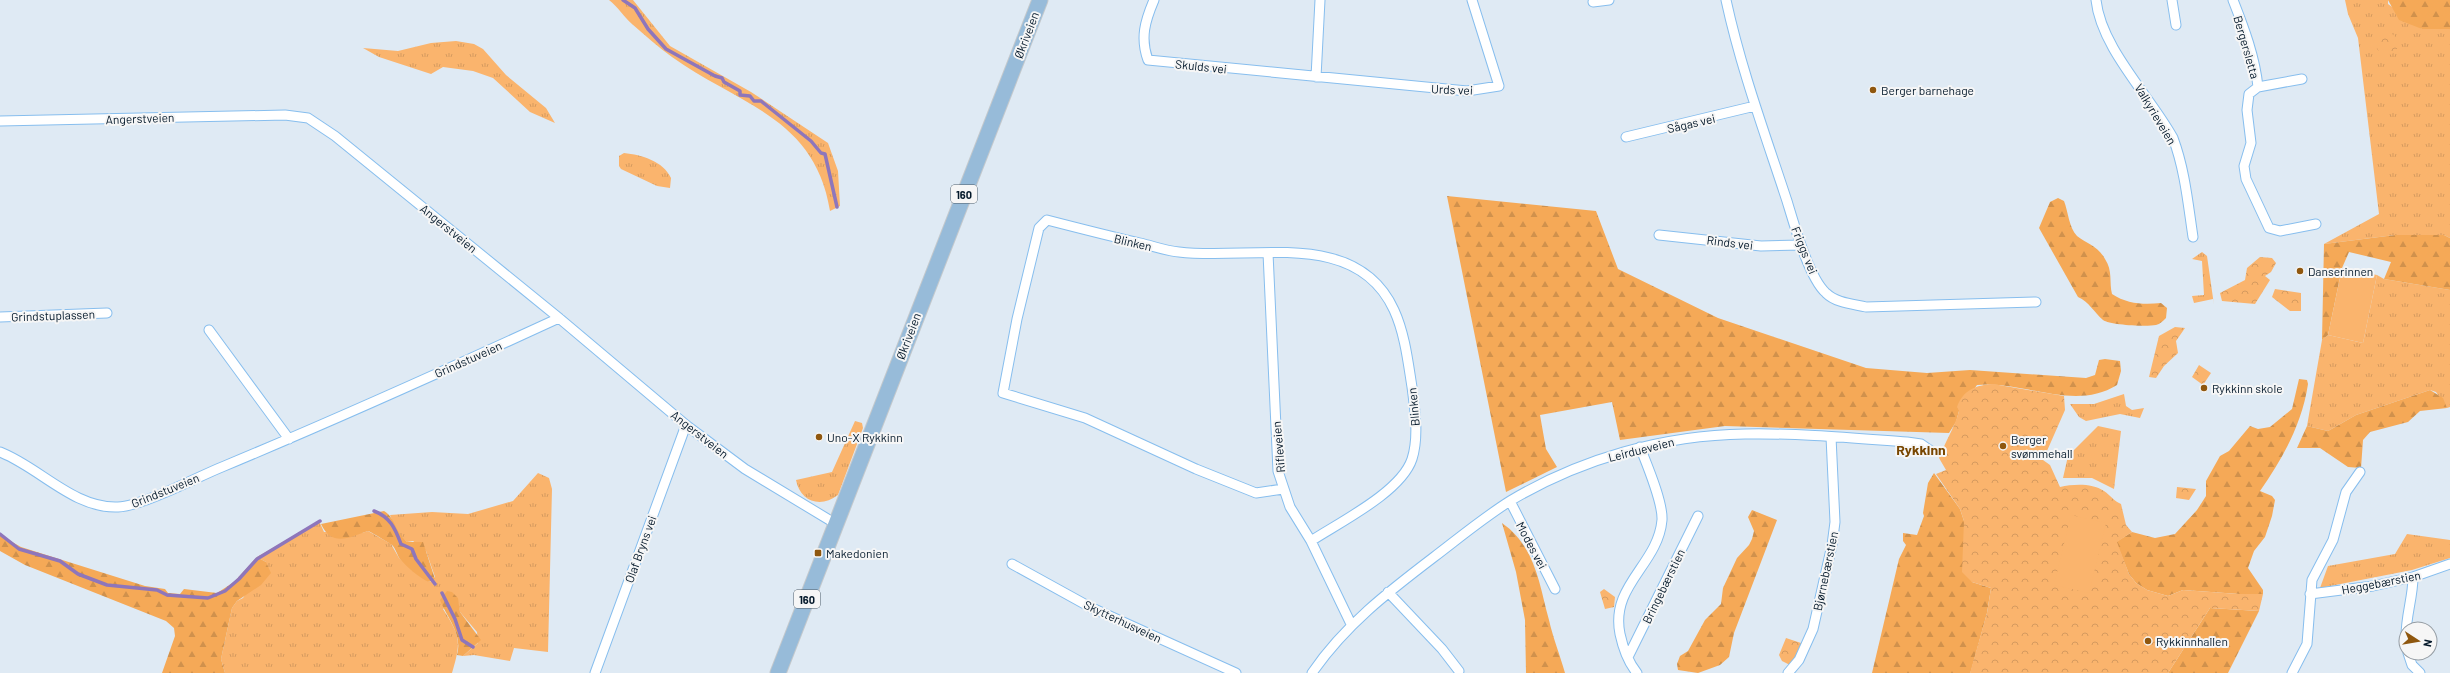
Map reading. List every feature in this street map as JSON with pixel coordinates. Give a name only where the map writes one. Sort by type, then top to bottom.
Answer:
[{"type":"main road","name":"Økriveien","points":[[778,673],[1040,0]]},
{"type":"street","name":"Skulds vei","points":[[1154,0],[1143,34],[1143,46],[1148,60],[1316,77]]},
{"type":"street","points":[[1316,77],[1320,0]]},
{"type":"street","name":"Urds vei","points":[[1316,77],[1467,91],[1499,86],[1472,0]]},
{"type":"street","points":[[1593,2],[1609,0]]},
{"type":"street","name":"Friggs vei","points":[[1726,0],[1738,55],[1801,245],[1823,290],[1832,298],[1849,304],[1883,307],[1971,302],[2036,302]]},
{"type":"street","name":"Valkyrieveien","points":[[2096,0],[2097,9],[2110,42],[2173,138],[2179,154],[2187,193],[2193,237]]},
{"type":"street","points":[[2172,0],[2176,25]]},
{"type":"street","name":"Bergersletta","points":[[2233,0],[2246,34],[2257,73],[2258,87],[2249,94],[2248,102],[2251,143],[2244,166],[2246,179],[2270,228],[2280,230],[2316,224]]},
{"type":"street","points":[[2258,87],[2302,79]]},
{"type":"street","name":"Sågas vei","points":[[1626,137],[1755,106]]},
{"type":"street","name":"Angerstveien","points":[[0,121],[285,115],[308,118],[335,136],[559,318],[686,425],[745,469],[836,524]]},
{"type":"street","name":"Blinken","points":[[1283,489],[1256,493],[1196,469],[1085,418],[1003,393],[1039,228],[1047,220],[1178,252],[1309,253],[1328,257],[1356,267],[1372,277],[1395,310],[1408,354],[1414,398],[1416,440],[1412,459],[1402,479],[1311,541]]},
{"type":"street","name":"Rinds vei","points":[[1659,235],[1761,246],[1801,245]]},
{"type":"street","name":"Rifleveien","points":[[1268,253],[1278,471],[1290,508],[1311,541],[1351,624]]},
{"type":"street","name":"Grindstuplassen","points":[[0,317],[106,313]]},
{"type":"street","name":"Grindstuveien","points":[[0,452],[21,461],[87,501],[100,505],[119,507],[147,499],[289,439],[559,318]]},
{"type":"street","points":[[209,330],[289,439]]},
{"type":"street","name":"Olaf Bryns vei","points":[[595,673],[686,425]]},
{"type":"street","name":"Leirdueveien","points":[[1312,673],[1351,624],[1388,592],[1479,522],[1510,501],[1539,485],[1580,467],[1640,447],[1692,438],[1744,434],[1831,437],[1921,444],[1930,451]]},
{"type":"street","name":"Bjørnebærstien","points":[[1788,673],[1799,660],[1813,629],[1832,545],[1835,522],[1831,437]]},
{"type":"street","name":"Bringebærstien","points":[[1637,673],[1628,657],[1620,636],[1618,612],[1624,592],[1658,539],[1662,521],[1662,511],[1640,447]]},
{"type":"street","points":[[2292,673],[2307,644],[2312,580],[2333,540],[2346,492],[2360,472]]},
{"type":"street","name":"Modes vei","points":[[1510,501],[1555,589]]},
{"type":"street","name":"Bringebærstien","points":[[1628,657],[1698,516]]},
{"type":"street","name":"Skytterhusveien","points":[[1012,564],[1090,607],[1236,673]]},
{"type":"street","name":"Heggebærstien","points":[[2310,594],[2374,586],[2413,576],[2450,564]]},
{"type":"street","points":[[2407,621],[2413,591],[2413,576]]},
{"type":"street","points":[[1388,592],[1442,649],[1459,671]]},
{"type":"street","points":[[2411,661],[2412,665],[2420,673]]},
{"type":"street","points":[[2407,673],[2412,665]]},
{"type":"green space","points":[[609,0],[633,0],[670,46],[751,92],[828,143],[838,171],[840,206],[830,211],[822,179],[808,154],[791,134],[770,117],[747,102],[697,74],[672,57],[632,24]]},
{"type":"green space","points":[[2345,0],[2388,0],[2388,4],[2422,29],[2450,29],[2450,238],[2444,235],[2395,235],[2324,244],[2379,214],[2358,38],[2348,14]]},
{"type":"green space","points":[[2388,0],[2450,0],[2450,29],[2422,29],[2399,20]]},
{"type":"green space","points":[[2387,33],[2395,36],[2398,44],[2395,52],[2387,55],[2379,52],[2376,44],[2379,36]]},
{"type":"green space","points":[[456,41],[474,44],[483,49],[506,75],[546,108],[555,123],[530,112],[493,78],[473,71],[443,67],[431,74],[379,57],[363,48],[398,51],[431,43]]},
{"type":"green space","points":[[624,153],[645,157],[663,167],[671,178],[670,188],[657,186],[621,169],[619,166],[619,156]]},
{"type":"green space","points":[[1447,196],[1596,211],[1618,269],[1718,318],[1866,368],[1927,373],[1970,370],[2086,378],[2095,375],[2099,360],[2105,359],[2120,361],[2121,371],[2117,385],[2101,393],[2083,396],[2066,396],[1994,385],[1977,385],[1959,411],[1956,422],[1949,433],[1725,426],[1620,440],[1612,402],[1540,415],[1546,449],[1557,467],[1506,492]]},
{"type":"green space","points":[[2058,198],[2064,201],[2074,233],[2096,248],[2105,259],[2110,272],[2112,294],[2130,302],[2148,304],[2161,303],[2167,308],[2166,318],[2163,321],[2156,325],[2144,326],[2107,322],[2078,297],[2039,228],[2050,202]]},
{"type":"green space","points":[[2395,235],[2444,235],[2450,238],[2450,290],[2384,279],[2391,262],[2349,252],[2342,268],[2328,335],[2322,340],[2324,244]]},
{"type":"green space","points":[[2202,252],[2207,256],[2214,305],[2213,299],[2194,303],[2192,296],[2204,295],[2202,261],[2192,259]]},
{"type":"green space","points":[[2260,257],[2272,258],[2276,263],[2271,272],[2265,276],[2270,280],[2255,304],[2222,301],[2220,293],[2245,280],[2247,268]]},
{"type":"green space","points":[[2342,268],[2377,275],[2363,343],[2328,335]]},
{"type":"green space","points":[[2377,275],[2384,279],[2450,290],[2450,407],[2447,408],[2436,392],[2430,390],[2356,415],[2328,431],[2307,426],[2322,340],[2328,335],[2363,343]]},
{"type":"green space","points":[[2275,289],[2301,293],[2301,311],[2290,311],[2272,297]]},
{"type":"green space","points":[[2175,327],[2185,328],[2176,341],[2178,353],[2164,366],[2156,378],[2149,377],[2159,336]]},
{"type":"green space","points":[[2199,365],[2211,373],[2203,385],[2192,377]]},
{"type":"green space","points":[[2299,379],[2307,380],[2308,384],[2301,413],[2284,453],[2260,491],[2272,496],[2275,500],[2272,516],[2265,537],[2254,551],[2248,568],[2263,590],[2263,594],[2183,590],[2168,596],[2147,590],[2136,583],[2129,574],[2116,542],[2132,532],[2155,538],[2175,534],[2197,510],[2206,496],[2206,481],[2220,456],[2229,451],[2250,426],[2258,429],[2270,427],[2292,409]]},
{"type":"green space","points":[[1993,384],[2064,396],[2065,410],[2043,460],[2050,465],[2060,487],[2071,485],[2088,485],[2099,488],[2121,504],[2126,525],[2132,532],[2117,542],[2129,574],[2136,583],[2147,590],[2168,596],[2183,590],[2263,594],[2259,611],[2210,608],[2168,673],[1970,673],[1987,613],[1991,588],[1972,582],[1962,572],[1964,521],[1960,509],[1936,474],[1946,470],[1939,458],[1957,417],[1959,411],[1957,407],[1963,396],[1976,387]]},
{"type":"green space","points":[[2430,390],[2443,398],[2447,408],[2420,411],[2408,422],[2370,432],[2363,440],[2361,468],[2348,467],[2320,448],[2297,448],[2307,426],[2328,431],[2356,415]]},
{"type":"green space","points":[[2124,394],[2126,406],[2132,410],[2144,408],[2140,418],[2120,414],[2086,421],[2079,417],[2070,404],[2094,404]]},
{"type":"green space","points":[[855,421],[862,423],[863,428],[838,495],[824,502],[812,501],[806,498],[798,487],[796,480],[832,472]]},
{"type":"green space","points":[[2098,426],[2121,431],[2114,489],[2092,478],[2063,478],[2068,456]]},
{"type":"green space","points":[[538,473],[549,478],[552,489],[548,652],[514,648],[510,661],[474,655],[463,656],[478,643],[477,632],[460,612],[457,598],[443,609],[453,626],[458,640],[457,654],[452,673],[225,673],[221,659],[232,608],[237,601],[243,598],[266,562],[257,557],[319,521],[324,532],[362,533],[368,531],[391,544],[399,558],[429,582],[435,577],[426,551],[413,541],[407,542],[398,535],[390,515],[432,512],[468,514],[513,501]]},
{"type":"green space","points":[[1934,473],[1960,509],[1964,521],[1964,538],[1972,582],[1991,588],[1987,613],[1971,671],[1970,673],[1872,673],[1899,559],[1906,545],[1903,541],[1903,533],[1917,535],[1924,516],[1923,513],[1928,483]]},
{"type":"green space","points":[[2177,487],[2196,489],[2189,500],[2176,498]]},
{"type":"green space","points":[[1752,510],[1777,520],[1734,633],[1729,657],[1720,665],[1698,673],[1678,670],[1677,664],[1680,656],[1688,651],[1705,620],[1721,604],[1723,588],[1737,558],[1749,545],[1752,539],[1754,531],[1748,517]]},
{"type":"green space","points":[[384,511],[391,517],[400,534],[407,542],[423,542],[435,579],[429,582],[417,575],[400,559],[392,545],[368,531],[342,539],[330,536],[321,524]]},
{"type":"green space","points":[[2071,515],[2106,523],[2089,593],[2054,585]]},
{"type":"green space","points":[[1502,523],[1522,543],[1529,555],[1539,580],[1552,633],[1565,673],[1526,673],[1525,620],[1516,572]]},
{"type":"green space","points":[[2407,534],[2450,540],[2450,558],[2412,570],[2320,588],[2328,566],[2395,554]]},
{"type":"green space","points":[[0,535],[21,547],[145,586],[165,589],[168,593],[180,594],[184,589],[217,593],[234,582],[257,557],[266,562],[271,573],[261,585],[237,601],[232,608],[221,659],[225,673],[162,673],[175,636],[174,628],[166,621],[25,565],[0,551]]},
{"type":"green space","points":[[1604,589],[1615,597],[1614,607],[1605,609],[1600,592]]},
{"type":"green space","points":[[447,591],[452,592],[458,598],[460,612],[481,640],[463,656],[457,655],[458,640],[456,633],[440,600]]},
{"type":"green space","points":[[2210,608],[2259,611],[2228,673],[2168,673]]},
{"type":"green space","points":[[1786,638],[1804,644],[1790,665],[1782,661],[1779,655]]},
{"type":"waterway","points":[[623,0],[635,8],[648,29],[666,49],[715,76],[722,78],[724,82],[740,91],[740,95],[750,96],[754,101],[761,101],[811,141],[821,153],[825,154],[837,207]]},
{"type":"waterway","points":[[374,511],[380,513],[388,520],[401,544],[412,549],[416,559],[435,584]]},
{"type":"waterway","points":[[0,534],[19,549],[60,561],[78,574],[107,585],[157,590],[167,595],[208,598],[225,591],[239,579],[257,559],[320,521]]},
{"type":"waterway","points":[[442,593],[455,619],[462,640],[473,647]]},
{"type":"place","name":"Berger barnehage","points":[[1873,90]]},
{"type":"place","name":"Danserinnen","points":[[2300,271]]},
{"type":"place","name":"Rykkinn skole","points":[[2204,388]]},
{"type":"place","name":"Uno-X Rykkinn","points":[[819,437]]},
{"type":"place","name":"Berger svømmehall","points":[[2003,446]]},
{"type":"place","name":"Makedonien","points":[[818,553]]},
{"type":"place","name":"Rykkinnhallen","points":[[2148,641]]},
{"type":"district","name":"Rykkinn","points":[[1921,449]]}]
